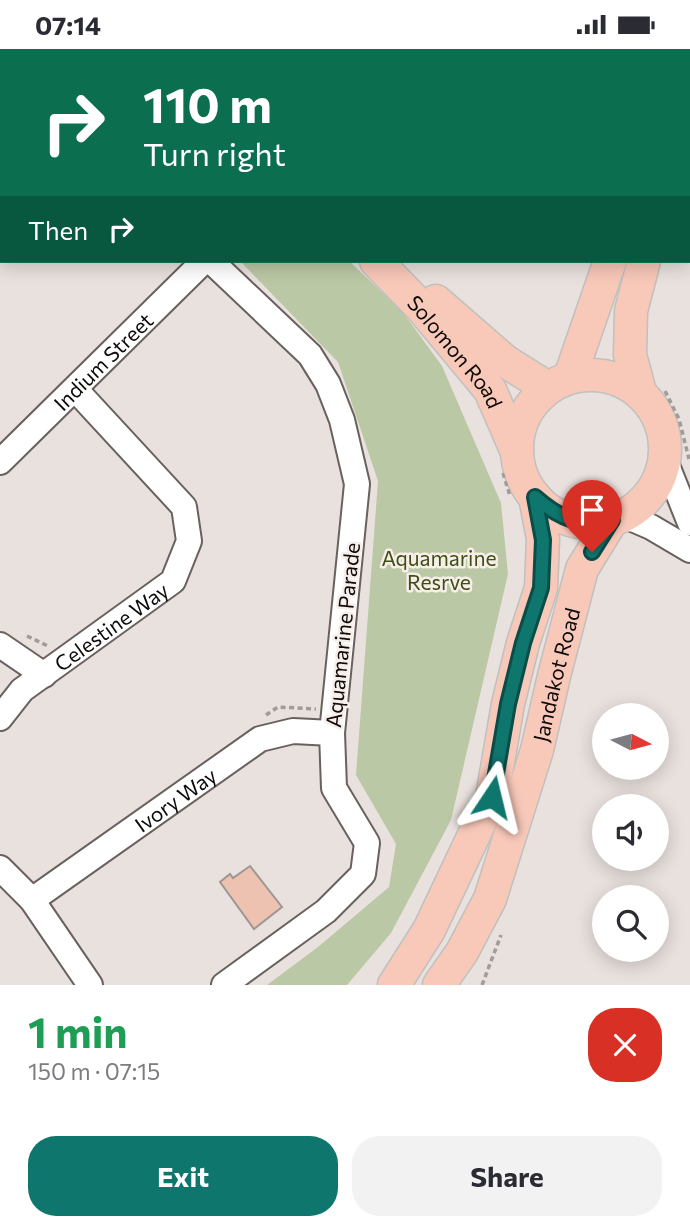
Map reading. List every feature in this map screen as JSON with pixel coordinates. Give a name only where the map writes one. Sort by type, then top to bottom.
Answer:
[{"type":"main road","name":"Solomon Road","points":[[378,263],[421,307],[490,390],[508,457]]},
{"type":"main road","name":"Solomon Road","points":[[397,263],[505,361],[559,382]]},
{"type":"main road","points":[[559,382],[609,263]]},
{"type":"main road","points":[[643,263],[631,311],[630,355],[652,390],[655,411],[663,434],[677,461],[657,481],[643,501],[618,517],[591,523],[570,520],[524,502],[522,476],[508,457],[530,405],[559,382],[594,374],[652,390]]},
{"type":"main road","name":"Jandakot Road","points":[[394,985],[429,930],[492,797],[508,704],[523,643],[541,588],[543,540],[524,502]]},
{"type":"main road","name":"Jandakot Road","points":[[439,985],[462,952],[490,899],[537,750],[583,569],[618,517]]},
{"type":"street","name":"Indium Street","points":[[0,462],[202,263]]},
{"type":"street","name":"Aquamarine Parade","points":[[213,263],[310,355],[328,384],[342,420],[357,484],[332,733],[334,788],[367,843],[363,874],[326,911],[224,985]]},
{"type":"street","name":"Celestine Way","points":[[0,718],[37,670],[173,581],[189,541],[184,507],[75,389]]},
{"type":"street","points":[[677,461],[690,523]]},
{"type":"street","points":[[618,517],[652,527],[690,550]]},
{"type":"street","points":[[0,645],[37,670]]},
{"type":"street","name":"Ivory Way","points":[[32,900],[260,739],[293,731],[332,733]]},
{"type":"street","points":[[0,868],[32,900],[90,985]]},
{"type":"path","points":[[652,390],[679,419],[677,461]]},
{"type":"path","points":[[508,457],[524,502]]},
{"type":"path","points":[[37,670],[52,648]]},
{"type":"green space","name":"Aquamarine Resrve","points":[[242,263],[351,263],[402,311],[442,366],[501,503],[508,574],[451,820],[391,933],[347,985],[267,985],[318,947],[389,887],[396,844],[356,775],[378,481],[338,362]]},
{"type":"building","points":[[250,866],[282,907],[254,929],[220,882],[230,874],[233,878]]},
{"type":"route","points":[[492,797],[508,704],[523,643],[541,588],[543,540],[535,497],[551,511],[570,520],[591,523],[612,520],[592,552]]}]
